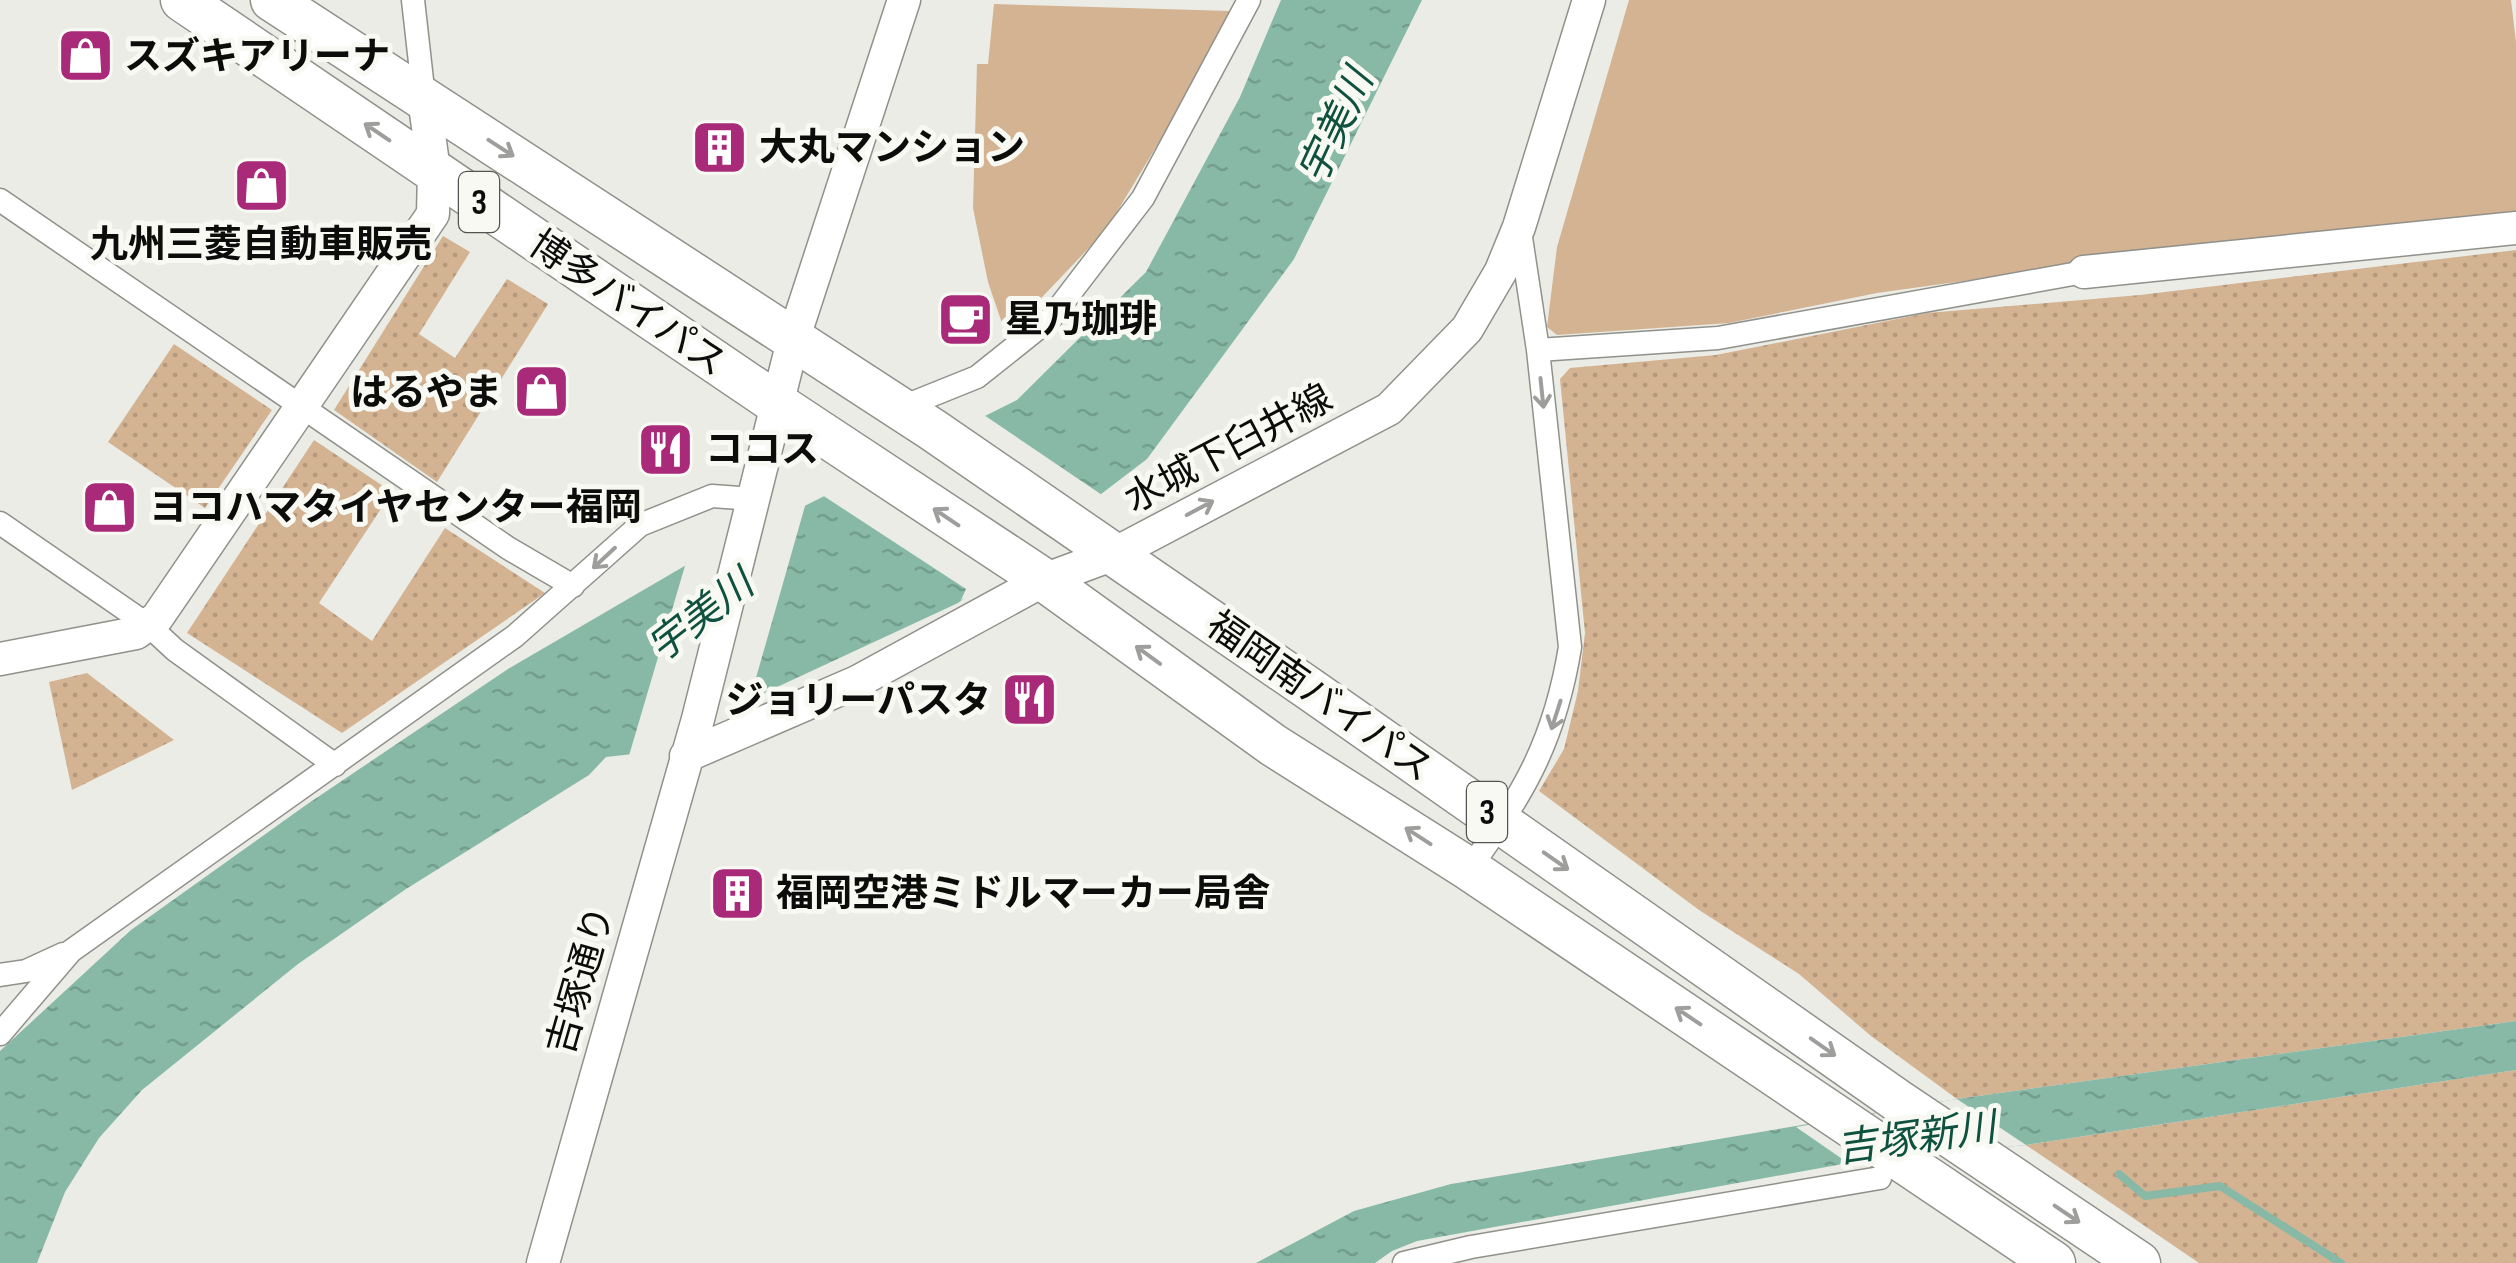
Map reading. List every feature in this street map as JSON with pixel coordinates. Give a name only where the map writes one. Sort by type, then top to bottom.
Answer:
[{"type":"highway","name":"博多バイパス","points":[[182,0],[776,403]]},
{"type":"highway","name":"博多バイパス","points":[[272,0],[347,52],[794,337]]},
{"type":"highway","name":"福岡南バイパス","points":[[794,337],[1503,823],[1898,1101],[2139,1263]]},
{"type":"highway","name":"福岡南バイパス","points":[[776,403],[1035,576],[1273,744],[1470,869],[1826,1111],[1901,1175],[2054,1263]]},
{"type":"main road","points":[[753,498],[794,337],[904,0]]},
{"type":"main road","name":"水城下臼井線","points":[[686,756],[857,682],[1035,576],[1114,554],[1389,410],[1467,329],[1502,272],[1589,0]]},
{"type":"main road","points":[[0,659],[136,634],[157,618],[433,214],[434,171],[424,98]]},
{"type":"main road","points":[[2084,272],[2516,228]]},
{"type":"main road","name":"吉塚通り","points":[[542,1263],[698,719],[753,498]]},
{"type":"street","points":[[412,0],[424,98]]},
{"type":"street","points":[[917,419],[978,377],[1051,318],[1143,198],[1249,0]]},
{"type":"street","points":[[0,200],[508,548],[573,586]]},
{"type":"street","points":[[1470,869],[1503,823],[1546,744],[1562,695],[1570,647],[1538,350],[1519,227]]},
{"type":"street","points":[[1538,350],[1718,338],[2084,272]]},
{"type":"street","points":[[0,975],[26,971],[71,950],[515,636],[640,525],[712,496],[753,498]]},
{"type":"street","points":[[0,522],[148,625],[175,650],[334,765]]},
{"type":"street","points":[[0,1034],[71,950]]},
{"type":"street","points":[[1404,1263],[1471,1247],[1901,1175]]},
{"type":"shaded area","points":[[1629,0],[2511,0],[2516,42],[2516,215],[2035,271],[1877,293],[1729,323],[1557,335],[1547,327],[1557,247]]},
{"type":"shaded area","points":[[994,4],[1231,11],[1106,230],[1006,335],[988,282],[973,208],[977,64],[988,64]]},
{"type":"shaded area","points":[[443,236],[470,252],[419,334],[455,358],[507,279],[548,304],[437,482],[334,410]]},
{"type":"shaded area","points":[[2516,250],[2516,1021],[1957,1099],[1871,1036],[1799,974],[1699,910],[1539,791],[1564,749],[1578,691],[1585,633],[1560,379],[1570,368],[1716,355],[1927,313],[2140,295]]},
{"type":"shaded area","points":[[174,344],[272,410],[205,508],[108,442]]},
{"type":"shaded area","points":[[314,440],[392,492],[319,603],[372,641],[445,528],[545,593],[342,733],[187,633]]},
{"type":"shaded area","points":[[87,673],[174,740],[72,790],[49,682]]},
{"type":"shaded area","points":[[2516,1070],[2516,1263],[2199,1263],[2026,1145]]},
{"type":"water","name":"宇美川","points":[[1281,0],[1422,0],[1294,259],[1147,459],[958,603],[633,754],[606,757],[589,775],[406,889],[298,964],[142,1090],[99,1138],[65,1192],[37,1263],[0,1263],[0,1051],[131,930],[306,805],[508,669],[688,564],[1017,400],[1146,272],[1240,97]]},
{"type":"water","name":"吉塚新川","points":[[2516,1021],[2516,1070],[2026,1145],[1848,1163],[1417,1241],[1375,1263],[1256,1263],[1354,1211],[1451,1184],[1957,1099]]},
{"type":"pier","points":[[981,413],[1105,497],[982,590],[961,600],[966,589],[819,493]]},
{"type":"pier","points":[[807,499],[748,706],[628,759],[687,559]]},
{"type":"pier","points":[[1957,1099],[2026,1145],[1848,1163],[1796,1127]]},
{"type":"waterway","points":[[2119,1174],[2145,1196],[2220,1186],[2341,1263]]},
{"type":"place","name":"スズキアリーナ","points":[[85,56]]},
{"type":"place","name":"大丸マンション","points":[[720,147]]},
{"type":"place","name":"九州三菱自動車販売","points":[[261,186]]},
{"type":"place","name":"星乃珈琲","points":[[966,319]]},
{"type":"place","name":"はるやま","points":[[541,392]]},
{"type":"place","name":"ココス","points":[[666,449]]},
{"type":"place","name":"ヨコハマタイヤセンター福岡","points":[[110,507]]},
{"type":"place","name":"ジョリーパスタ","points":[[1030,700]]},
{"type":"place","name":"福岡空港ミドルマーカー局舎","points":[[737,893]]}]
